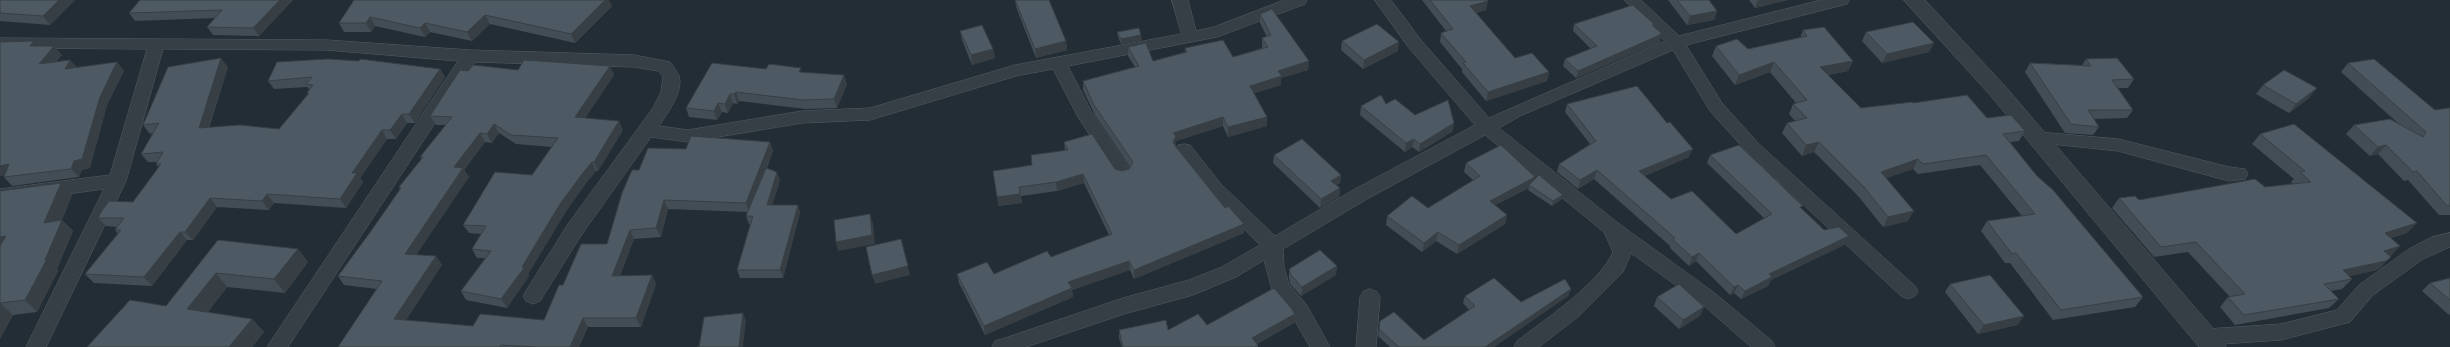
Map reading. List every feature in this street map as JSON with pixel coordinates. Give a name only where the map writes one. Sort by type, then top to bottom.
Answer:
[{"type":"street","points":[[1180,0],[1190,38]]},
{"type":"street","points":[[646,130],[688,136],[738,129],[802,117],[870,114],[988,79],[1058,63],[1217,32],[1299,0]]},
{"type":"street","points":[[1383,0],[1415,44],[1487,127],[1611,228],[1709,299],[1765,347]]},
{"type":"street","points":[[1632,0],[1676,42],[1716,107],[1753,148],[1908,292]]},
{"type":"street","points":[[1002,347],[1124,306],[1192,287],[1229,272],[1361,194],[1514,112],[1676,42],[1841,0]]},
{"type":"street","points":[[1914,0],[1998,90],[2147,270],[2211,342],[2281,332],[2342,316],[2366,290],[2416,254],[2446,244]]},
{"type":"street","points":[[0,43],[327,45],[470,56],[634,61],[664,66],[671,77],[669,92],[661,110],[575,229],[533,296]]},
{"type":"street","points":[[36,347],[117,181],[156,45]]},
{"type":"street","points":[[277,347],[470,56]]},
{"type":"street","points":[[1058,63],[1084,113],[1123,172]]},
{"type":"street","points":[[2038,138],[2118,145],[2229,174],[2239,174]]},
{"type":"street","points":[[1184,150],[1214,189],[1273,246],[1274,267],[1280,288],[1299,310],[1320,347]]},
{"type":"street","points":[[0,196],[117,181]]},
{"type":"street","points":[[1524,347],[1572,310],[1616,267],[1622,252],[1611,228]]},
{"type":"street","points":[[1366,347],[1370,297]]},
{"type":"building","points":[[0,0],[59,0],[43,16],[0,13]]},
{"type":"building","points":[[140,0],[280,0],[253,28],[207,27],[222,10],[129,13]]},
{"type":"building","points":[[354,0],[605,0],[571,34],[485,15],[467,32],[425,23],[420,28],[370,17],[366,23],[339,23]]},
{"type":"building","points":[[1015,0],[1049,0],[1066,41],[1035,49]]},
{"type":"building","points":[[1430,0],[1487,0],[1488,1],[1470,6],[1515,58],[1532,53],[1549,72],[1488,92],[1463,63],[1466,62],[1441,33],[1453,29]]},
{"type":"building","points":[[1677,0],[1709,0],[1717,11],[1690,16]]},
{"type":"building","points":[[1633,5],[1655,25],[1652,25],[1662,34],[1578,71],[1565,59],[1597,46],[1574,24]]},
{"type":"building","points":[[1272,9],[1309,61],[1278,71],[1282,76],[1250,86],[1267,117],[1228,127],[1223,117],[1173,133],[1176,136],[1173,142],[1176,147],[1225,208],[1228,206],[1244,224],[1134,270],[1129,261],[1068,282],[1072,288],[984,326],[957,274],[987,262],[994,274],[1047,251],[1051,257],[1112,234],[1083,174],[1056,182],[1019,187],[1020,194],[997,197],[993,171],[1032,165],[1031,155],[1068,150],[1064,142],[1092,134],[1115,169],[1122,171],[1129,169],[1133,162],[1094,105],[1083,81],[1139,66],[1128,47],[1146,43],[1153,61],[1187,52],[1185,48],[1223,40],[1233,57],[1268,47],[1262,38],[1271,35],[1260,14]]},
{"type":"building","points":[[1913,22],[1934,43],[1887,54],[1866,32]]},
{"type":"building","points":[[1377,24],[1399,42],[1364,60],[1342,41]]},
{"type":"building","points":[[982,25],[993,49],[971,55],[960,31]]},
{"type":"building","points":[[1824,27],[1853,61],[1820,67],[1861,108],[1913,103],[1967,95],[1987,118],[2011,115],[2025,131],[2003,134],[2037,176],[2053,190],[2143,297],[2061,310],[2016,253],[2012,254],[1987,221],[2035,214],[1986,155],[1923,164],[1918,159],[1881,172],[1914,211],[1888,217],[1864,187],[1819,142],[1806,145],[1787,123],[1807,118],[1793,104],[1807,100],[1774,62],[1739,75],[1716,46],[1737,39],[1748,49],[1807,36],[1803,30]]},
{"type":"building","points":[[1139,28],[1141,35],[1121,39],[1117,32]]},
{"type":"building","points":[[34,41],[30,46],[54,46],[39,64],[70,60],[65,69],[117,62],[100,97],[82,159],[74,161],[71,169],[4,177],[9,164],[0,166],[0,42]]},
{"type":"building","points":[[221,58],[199,128],[240,125],[279,129],[309,93],[307,93],[313,85],[306,84],[312,77],[268,81],[277,62],[328,59],[359,61],[360,59],[440,69],[409,114],[402,114],[390,130],[382,130],[352,173],[357,173],[340,199],[267,194],[262,201],[210,198],[185,232],[180,232],[144,277],[85,274],[121,230],[115,230],[124,218],[98,218],[101,212],[109,201],[133,202],[161,164],[156,164],[163,152],[141,154],[159,123],[143,125],[168,67]]},
{"type":"building","points":[[2117,58],[2134,79],[2112,80],[2133,110],[2088,110],[2099,127],[2071,124],[2030,63],[2091,66],[2086,59]]},
{"type":"building","points":[[2374,59],[2435,110],[2450,108],[2450,206],[2447,206],[2417,171],[2413,172],[2386,145],[2378,147],[2354,125],[2390,119],[2423,137],[2426,132],[2348,63]]},
{"type":"building","points":[[524,60],[610,66],[575,117],[619,121],[594,162],[592,162],[582,174],[560,204],[522,267],[524,268],[501,299],[461,291],[491,251],[472,249],[486,226],[463,225],[495,172],[532,175],[558,138],[511,135],[494,124],[487,134],[480,133],[454,167],[463,168],[405,254],[436,256],[394,319],[473,326],[480,314],[544,320],[559,285],[563,285],[581,244],[607,244],[622,193],[632,170],[639,170],[648,148],[686,149],[691,136],[770,142],[746,203],[664,200],[656,228],[630,230],[612,276],[652,275],[636,318],[583,318],[570,347],[501,345],[500,347],[338,347],[382,281],[338,276],[401,188],[399,187],[423,157],[420,157],[452,117],[430,116],[460,70],[468,71],[473,65],[518,70]]},
{"type":"building","points":[[712,63],[766,69],[769,64],[801,68],[799,72],[844,75],[834,99],[803,100],[736,92],[734,94],[730,94],[725,104],[718,103],[714,111],[686,108]]},
{"type":"building","points":[[2284,70],[2317,88],[2296,104],[2263,85]]},
{"type":"building","points":[[1637,86],[1667,123],[1670,122],[1693,149],[1639,171],[1671,199],[1692,191],[1736,234],[1772,214],[1710,155],[1739,145],[1803,206],[1800,207],[1824,230],[1839,227],[1849,236],[1769,274],[1772,277],[1745,291],[1738,285],[1734,287],[1699,253],[1692,257],[1673,240],[1675,238],[1597,170],[1580,180],[1559,164],[1596,141],[1567,104]]},
{"type":"building","points":[[1381,95],[1386,104],[1395,99],[1415,115],[1448,100],[1454,123],[1420,144],[1414,139],[1406,143],[1361,106]]},
{"type":"building","points":[[2294,124],[2417,223],[2385,233],[2400,246],[2384,251],[2391,257],[2386,261],[2343,270],[2352,279],[2324,284],[2339,299],[2244,315],[2228,297],[2245,294],[2196,242],[2161,247],[2119,198],[2135,196],[2139,200],[2255,179],[2265,187],[2311,182],[2300,172],[2305,171],[2260,134]]},
{"type":"building","points":[[1302,139],[1341,175],[1331,181],[1340,188],[1321,199],[1274,155]]},
{"type":"building","points":[[1501,145],[1535,177],[1490,201],[1507,215],[1459,245],[1438,232],[1424,243],[1387,216],[1412,196],[1428,208],[1480,176],[1466,163]]},
{"type":"building","points":[[766,168],[777,172],[767,205],[798,205],[780,270],[737,270],[753,216],[746,216]]},
{"type":"building","points":[[1539,175],[1563,195],[1553,201],[1529,185]]},
{"type":"building","points":[[61,183],[44,223],[62,220],[45,260],[47,259],[25,300],[0,303],[0,246],[6,236],[0,237],[0,191]]},
{"type":"building","points":[[870,214],[872,235],[836,242],[834,220]]},
{"type":"building","points":[[901,239],[908,266],[872,275],[866,247]]},
{"type":"building","points":[[218,240],[298,249],[274,279],[216,273],[187,309],[252,319],[229,347],[87,347],[130,300],[166,306]]},
{"type":"building","points":[[1320,250],[1337,266],[1302,287],[1291,275],[1289,269]]},
{"type":"building","points":[[1990,275],[2024,316],[1984,325],[1950,284]]},
{"type":"building","points":[[1494,278],[1521,302],[1565,279],[1571,289],[1485,347],[1399,347],[1379,329],[1380,321],[1394,312],[1424,340],[1475,306],[1465,296]]},
{"type":"building","points":[[2450,278],[2450,300],[2430,283]]},
{"type":"building","points":[[1679,284],[1704,307],[1683,320],[1657,297]]},
{"type":"building","points":[[1274,288],[1295,314],[1252,338],[1258,345],[1255,347],[1123,347],[1119,330],[1166,320],[1168,330],[1198,314],[1207,325]]},
{"type":"building","points":[[743,313],[739,347],[699,347],[704,317]]}]
